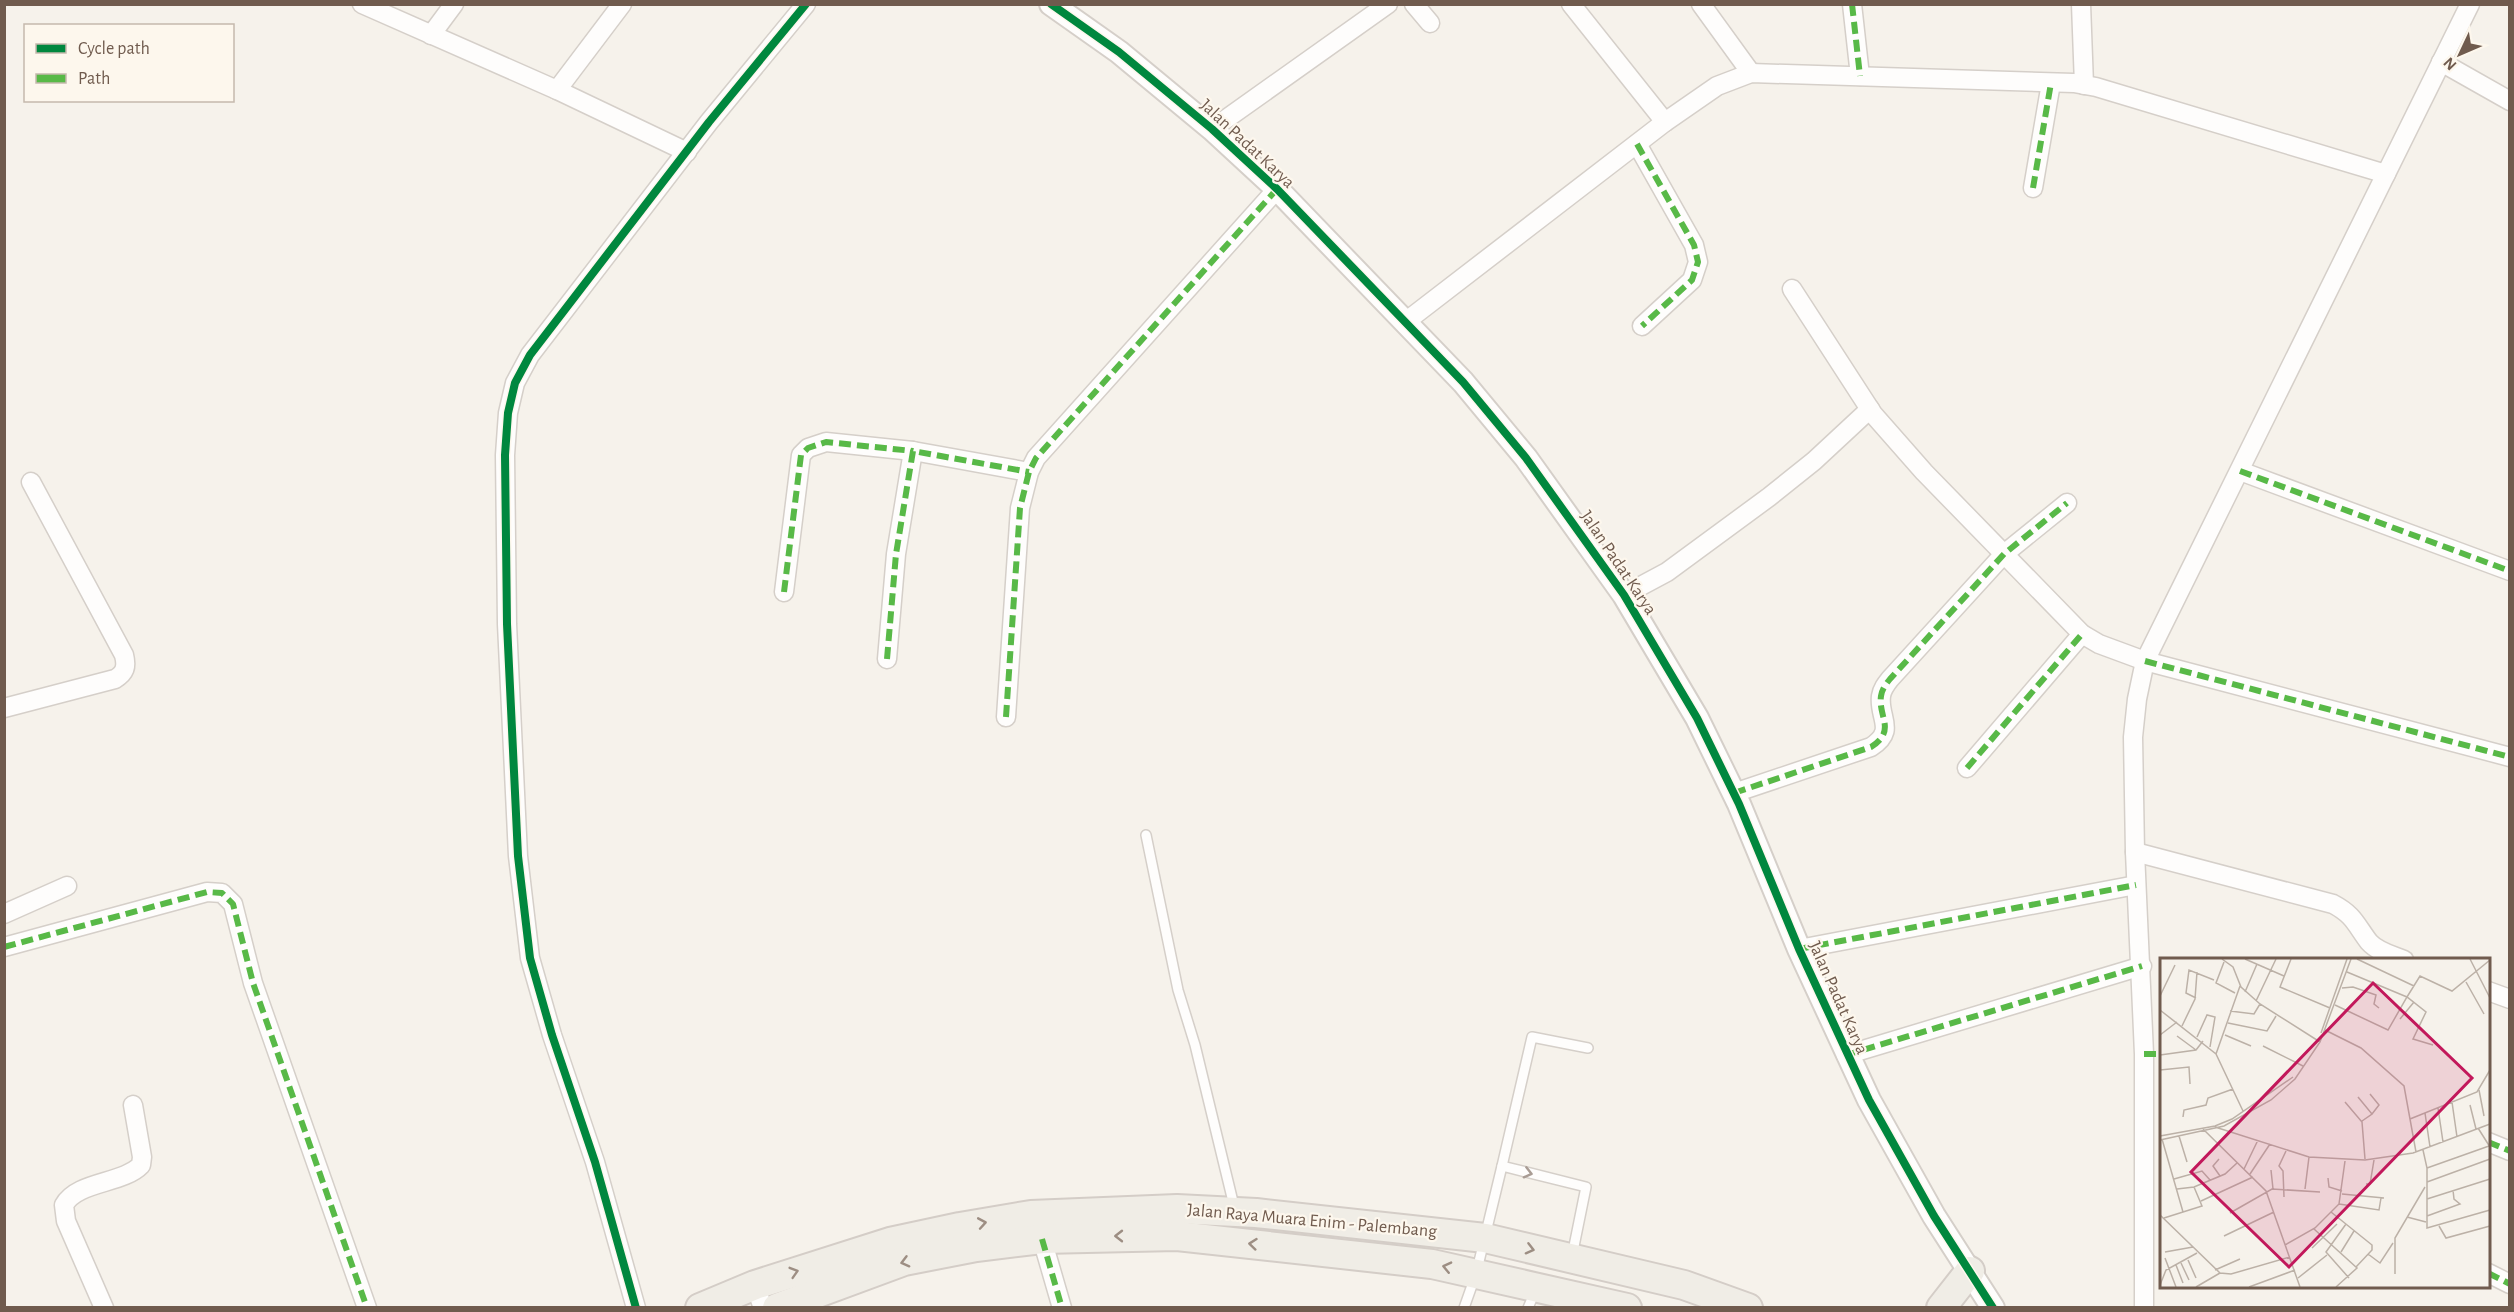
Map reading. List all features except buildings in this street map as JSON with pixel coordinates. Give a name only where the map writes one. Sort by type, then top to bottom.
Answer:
[{"type":"main road","name":"Jalan Raya Muara Enim - Palembang","points":[[700,1308],[759,1296],[890,1242],[1031,1215],[1177,1209],[1235,1212],[1485,1238],[1684,1286],[1748,1308]]},
{"type":"main road","name":"Jalan Raya Muara Enim - Palembang","points":[[777,1308],[904,1262],[976,1247],[1042,1239],[1177,1236],[1432,1264],[1476,1274],[1532,1297],[1627,1308]]},
{"type":"main road","points":[[1941,1308],[1970,1271]]},
{"type":"street","points":[[362,4],[557,90],[687,152]]},
{"type":"street","points":[[431,35],[454,4]]},
{"type":"street","points":[[557,90],[622,4]]},
{"type":"street","points":[[636,1308],[595,1162],[552,1035],[531,958],[518,856],[507,624],[505,455],[508,413],[515,383],[530,355],[687,152],[806,4]]},
{"type":"street","name":"Jalan Padat Karya","points":[[1051,4],[1119,52],[1212,129],[1276,189],[1494,417],[1526,458],[1624,595],[1696,718],[1734,793],[1846,1055],[1905,1167],[1993,1308]]},
{"type":"street","points":[[1212,129],[1388,4]]},
{"type":"street","points":[[1414,4],[1430,22]]},
{"type":"street","points":[[1571,4],[1665,122]]},
{"type":"street","points":[[1701,4],[1751,73]]},
{"type":"street","points":[[1852,4],[1860,76]]},
{"type":"street","points":[[2081,4],[2084,85]]},
{"type":"street","points":[[2144,1308],[2153,1054],[2142,966],[2136,885],[2133,737],[2137,699],[2145,661],[2469,4]]},
{"type":"street","points":[[2441,62],[2510,101]]},
{"type":"street","points":[[1404,323],[1665,122],[1717,86],[1751,73],[2084,85],[2386,174]]},
{"type":"street","points":[[2033,188],[2051,83]]},
{"type":"street","points":[[1637,144],[1694,245],[1698,262],[1692,280],[1642,326]]},
{"type":"street","points":[[1006,717],[1020,508],[1029,472],[1036,458],[1276,189]]},
{"type":"street","points":[[1792,289],[1870,410],[1924,472],[2082,634],[2099,644],[2145,661],[2510,757]]},
{"type":"street","points":[[1624,595],[1667,572],[1769,497],[1814,461],[1870,410]]},
{"type":"street","points":[[784,592],[801,455],[808,448],[826,442],[913,451],[1029,472]]},
{"type":"street","points":[[887,659],[896,554],[913,451]]},
{"type":"street","points":[[2240,471],[2510,571]]},
{"type":"street","points":[[4,708],[115,679],[122,674],[126,665],[124,655],[30,482]]},
{"type":"street","points":[[1734,793],[1871,747],[1882,740],[1886,729],[1881,698],[1883,689],[2004,554],[2067,504]]},
{"type":"street","points":[[1967,768],[2082,634]]},
{"type":"street","points":[[2135,852],[2333,904],[2354,918],[2370,943],[2399,958]]},
{"type":"street","points":[[1799,949],[2136,885]]},
{"type":"street","points":[[4,914],[67,886]]},
{"type":"street","points":[[4,947],[207,892],[222,893],[233,904],[253,983],[367,1308]]},
{"type":"street","points":[[1846,1055],[2142,966]]},
{"type":"street","points":[[2490,993],[2510,999]]},
{"type":"street","points":[[104,1308],[66,1221],[63,1213],[64,1205],[75,1194],[131,1172],[141,1165],[142,1157],[133,1105]]},
{"type":"street","points":[[2490,1143],[2510,1151]]},
{"type":"street","points":[[1042,1239],[1062,1308]]},
{"type":"street","points":[[2490,1274],[2510,1284]]},
{"type":"lane","points":[[1146,835],[1178,990],[1195,1045],[1235,1212]]},
{"type":"lane","points":[[1464,1308],[1476,1274],[1532,1037],[1588,1048]]},
{"type":"lane","points":[[1502,1166],[1586,1187],[1571,1259]]},
{"type":"marked path","points":[[1852,4],[1860,76]]},
{"type":"marked path","points":[[2033,188],[2051,83]]},
{"type":"marked path","points":[[1637,144],[1694,245],[1698,262],[1692,280],[1642,326]]},
{"type":"marked path","points":[[1006,717],[1020,508],[1029,472],[1036,458],[1277,189]]},
{"type":"marked path","points":[[784,592],[801,455],[808,448],[826,442],[913,451]]},
{"type":"marked path","points":[[887,659],[896,554],[913,451],[1029,472]]},
{"type":"marked path","points":[[2240,471],[2510,571]]},
{"type":"marked path","points":[[1734,793],[1871,747],[1879,741],[1885,729],[1881,696],[1889,681],[2004,554],[2067,503]]},
{"type":"marked path","points":[[1967,768],[2082,634]]},
{"type":"marked path","points":[[2145,661],[2510,757]]},
{"type":"marked path","points":[[1799,949],[2136,885]]},
{"type":"marked path","points":[[4,947],[207,892],[222,893],[233,904],[253,983],[367,1308]]},
{"type":"marked path","points":[[1846,1055],[2142,966]]},
{"type":"marked path","points":[[2144,1054],[2160,1054]]},
{"type":"marked path","points":[[2490,1143],[2510,1151]]},
{"type":"marked path","points":[[1042,1239],[1062,1308]]},
{"type":"marked path","points":[[2490,1274],[2510,1284]]},
{"type":"cycle path","points":[[636,1308],[595,1162],[552,1035],[530,958],[518,856],[507,624],[505,455],[508,413],[515,383],[530,355],[709,122],[806,4]]},
{"type":"cycle path","points":[[1051,4],[1119,52],[1212,129],[1277,189],[1463,382],[1526,458],[1624,595],[1697,718],[1739,804],[1799,949],[1869,1100],[1934,1216],[1993,1308]]}]
